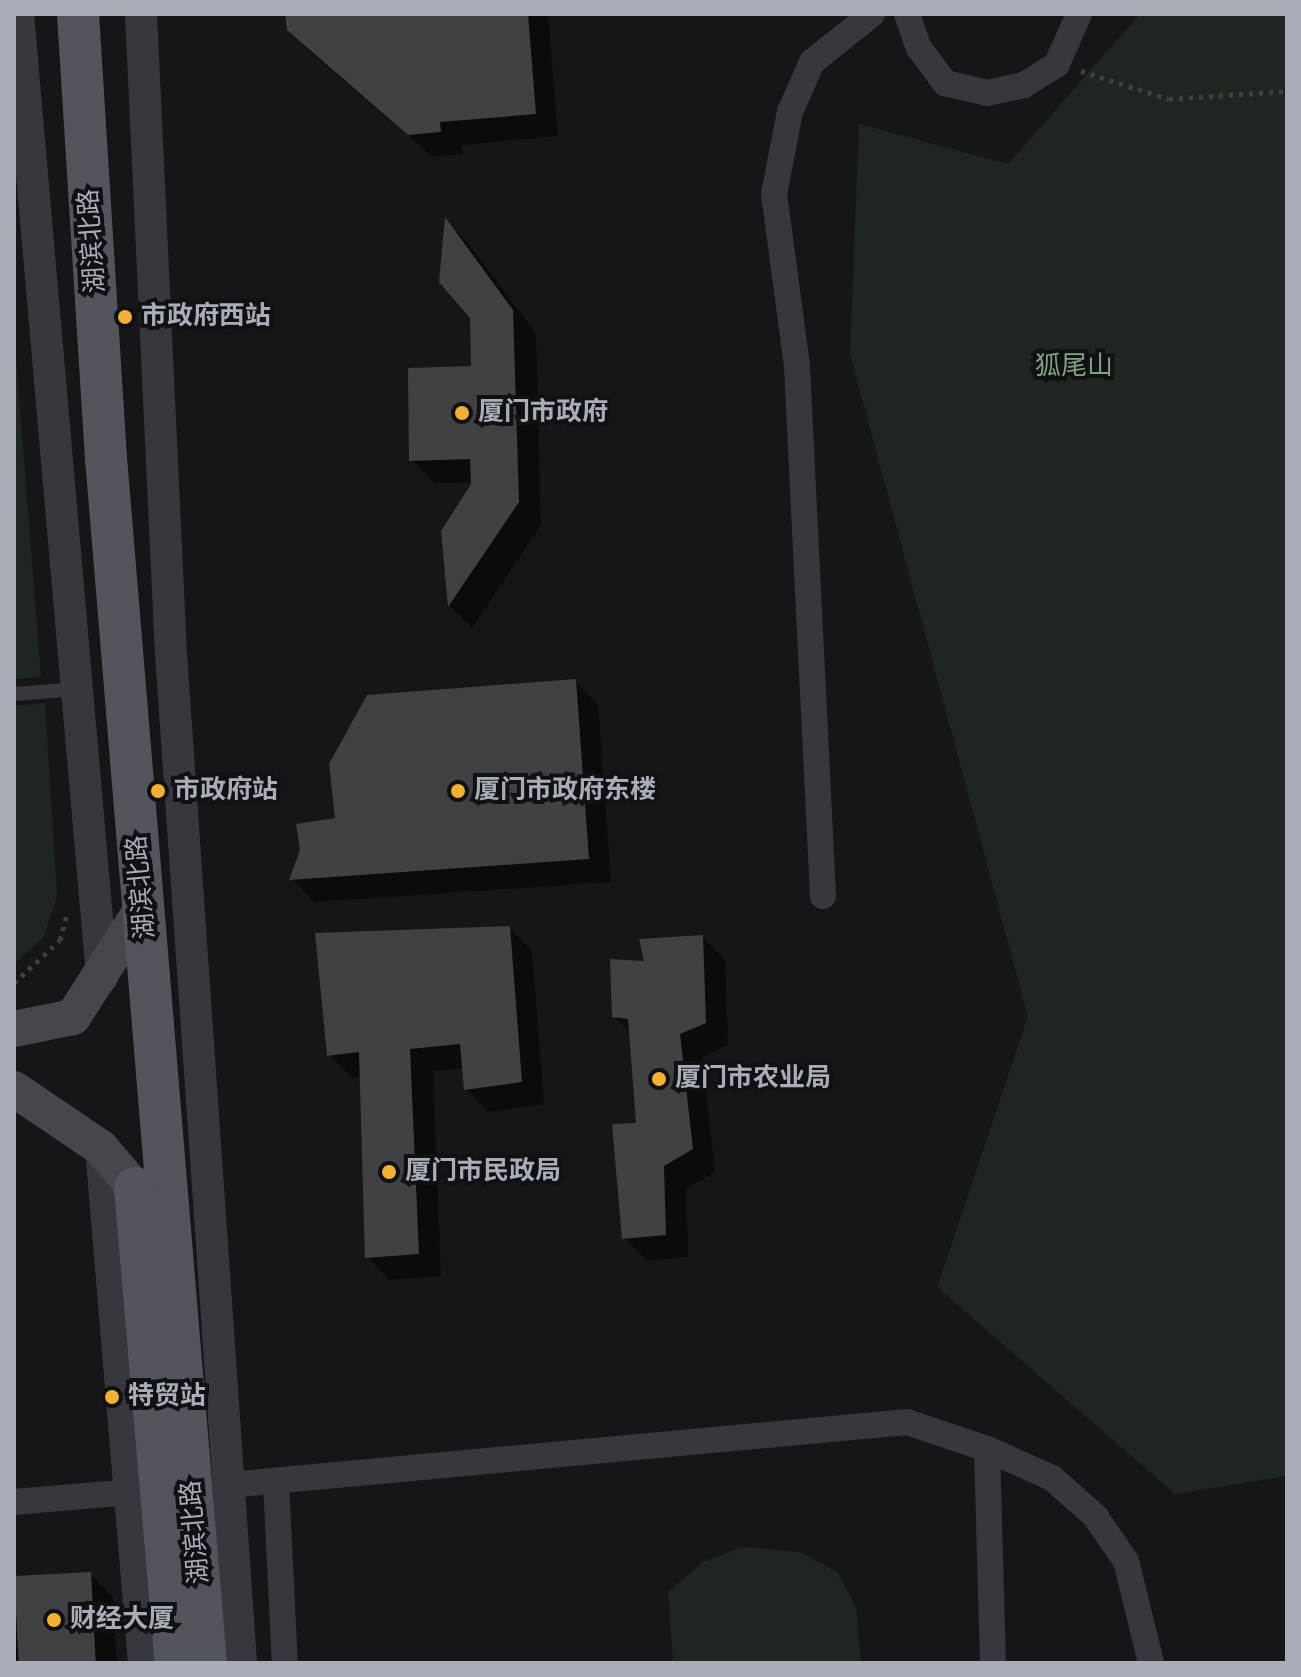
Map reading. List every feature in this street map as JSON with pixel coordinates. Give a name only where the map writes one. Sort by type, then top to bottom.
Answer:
[{"type":"main road","name":"湖滨北路","points":[[78,14],[106,458],[206,1663]]},
{"type":"main road","points":[[14,1029],[73,1017],[102,977],[144,906]]},
{"type":"main road","points":[[14,1089],[101,1148],[135,1188]]},
{"type":"main road","name":"湖滨北路","points":[[135,1188],[176,1663]]},
{"type":"street","points":[[18,14],[23,186],[77,689],[102,977]]},
{"type":"street","points":[[141,14],[171,654],[241,1663]]},
{"type":"street","points":[[823,896],[797,366],[774,194],[790,112],[812,62],[872,14]]},
{"type":"street","points":[[907,14],[919,48],[945,83],[987,93],[1024,85],[1057,64],[1079,14]]},
{"type":"street","points":[[101,1148],[144,1663]]},
{"type":"street","points":[[229,1485],[907,1422],[987,1449],[1052,1478],[1095,1516],[1126,1561],[1151,1663]]},
{"type":"street","points":[[987,1449],[993,1663]]},
{"type":"street","points":[[276,1482],[285,1663]]},
{"type":"street","points":[[14,1502],[130,1492]]},
{"type":"lane","points":[[14,694],[77,689]]},
{"type":"path","points":[[1057,64],[1169,99],[1287,91]]},
{"type":"green space","name":"狐尾山","points":[[1140,14],[1287,14],[1287,1476],[1175,1494],[937,1287],[1028,1017],[850,354],[859,124],[1008,164]]},
{"type":"green space","points":[[14,333],[41,677],[14,679]]},
{"type":"green space","points":[[45,703],[57,896],[43,938],[14,964],[14,706]]},
{"type":"green space","points":[[742,1547],[801,1552],[838,1573],[856,1607],[861,1663],[673,1663],[668,1592],[703,1562]]},
{"type":"building","points":[[285,14],[528,14],[536,114],[440,122],[441,132],[408,135],[287,30]]},
{"type":"building","name":"厦门市政府","points":[[445,217],[513,310],[519,502],[448,607],[441,531],[471,484],[470,459],[409,461],[408,368],[471,366],[470,318],[439,282]]},
{"type":"building","name":"厦门市政府东楼","points":[[576,679],[589,859],[289,880],[300,850],[296,824],[335,818],[329,764],[367,695]]},
{"type":"building","name":"厦门市民政局","points":[[510,926],[522,1082],[464,1090],[460,1044],[410,1049],[419,1254],[365,1258],[359,1052],[327,1056],[315,933]]},
{"type":"building","name":"厦门市农业局","points":[[703,935],[706,1023],[680,1034],[693,1149],[664,1166],[666,1235],[622,1239],[612,1124],[636,1123],[628,1019],[612,1017],[610,959],[644,961],[639,939]]},
{"type":"building","name":"财经大厦","points":[[91,1572],[96,1663],[19,1663],[14,1576]]},
{"type":"place","name":"市政府西站","points":[[125,317]]},
{"type":"place","name":"厦门市政府","points":[[462,413]]},
{"type":"place","name":"市政府站","points":[[158,791]]},
{"type":"place","name":"厦门市政府东楼","points":[[458,791]]},
{"type":"place","name":"厦门市农业局","points":[[659,1079]]},
{"type":"place","name":"厦门市民政局","points":[[389,1172]]},
{"type":"place","name":"特贸站","points":[[112,1397]]},
{"type":"place","name":"财经大厦","points":[[54,1620]]}]
